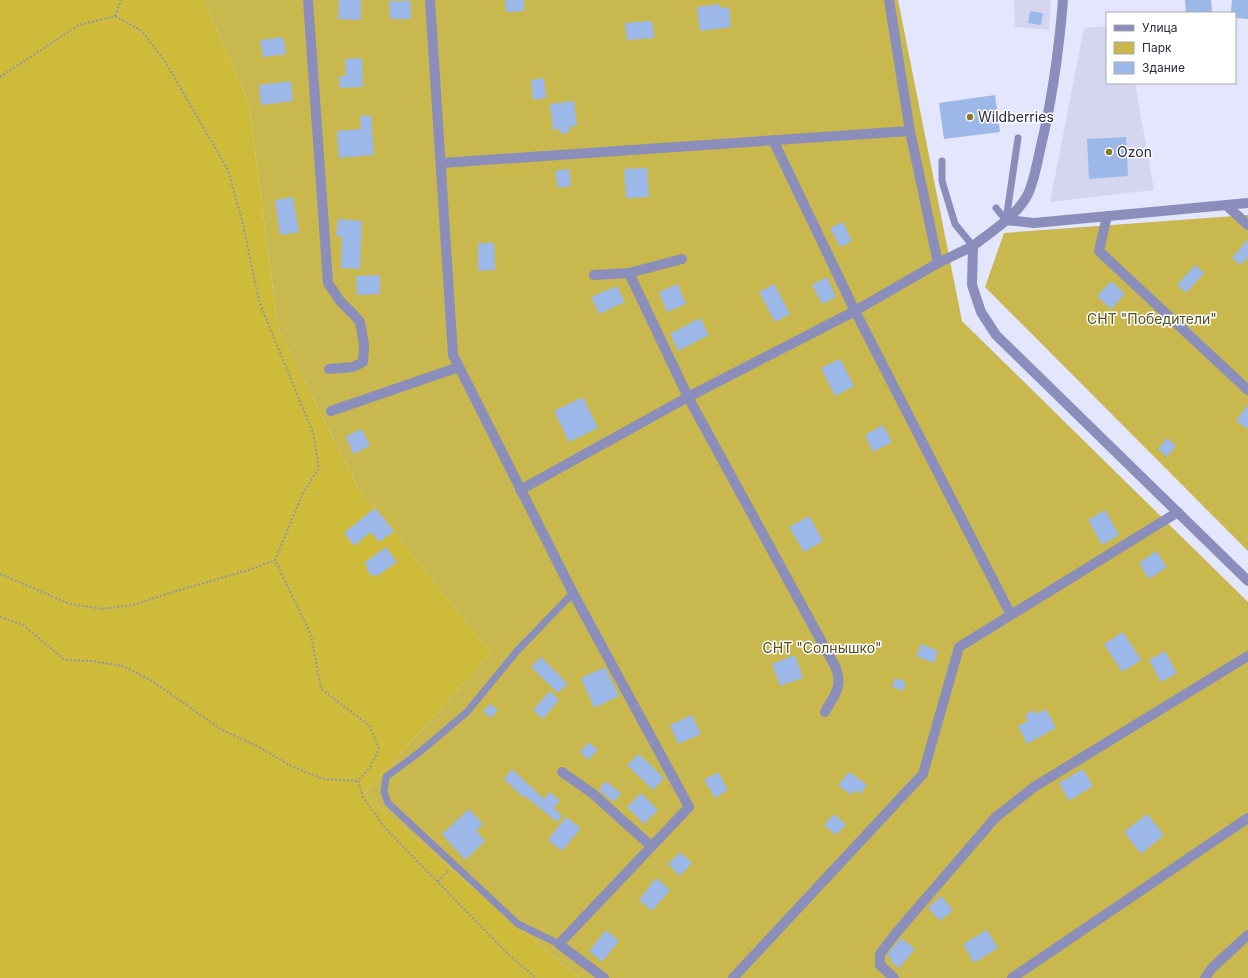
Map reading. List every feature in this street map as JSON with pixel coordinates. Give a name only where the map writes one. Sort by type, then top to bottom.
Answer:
[{"type":"street","points":[[308,0],[328,283],[340,301],[356,316],[360,322],[364,345],[363,362],[353,368],[329,369]]},
{"type":"street","points":[[430,0],[453,355],[573,593],[688,807],[559,944],[604,978]]},
{"type":"street","points":[[889,0],[910,131],[938,263]]},
{"type":"street","points":[[520,490],[688,397],[855,311],[938,263],[973,246],[1016,211],[1028,194],[1036,170],[1045,130],[1053,86],[1063,0]]},
{"type":"street","points":[[441,164],[910,131]]},
{"type":"street","points":[[773,140],[855,311],[1011,615]]},
{"type":"street","points":[[1006,220],[1034,223],[1248,203]]},
{"type":"street","points":[[1226,205],[1248,225]]},
{"type":"street","points":[[1107,216],[1099,251],[1248,390]]},
{"type":"street","points":[[973,246],[972,285],[981,312],[996,335],[1248,581]]},
{"type":"street","points":[[594,275],[630,273],[682,260]]},
{"type":"street","points":[[630,273],[688,397],[836,668],[839,677],[838,689],[825,712]]},
{"type":"street","points":[[331,411],[459,367]]},
{"type":"street","points":[[733,978],[923,774],[959,647],[1178,512]]},
{"type":"street","points":[[894,978],[880,965],[880,954],[896,933],[995,818],[1034,787],[1248,656]]},
{"type":"street","points":[[562,772],[592,793],[651,846]]},
{"type":"street","points":[[1012,978],[1248,818]]},
{"type":"street","points":[[1205,978],[1212,968],[1248,936]]},
{"type":"lane","points":[[1006,220],[1018,138]]},
{"type":"lane","points":[[942,161],[942,181],[954,224],[973,246]]},
{"type":"lane","points":[[996,208],[1006,220]]},
{"type":"lane","points":[[559,944],[518,924],[388,803],[384,792],[386,777],[421,751],[467,712],[517,651],[573,593]]},
{"type":"path","points":[[115,16],[121,0]]},
{"type":"path","points":[[0,77],[79,25],[115,16],[142,31],[166,63],[228,170],[242,220],[259,301],[313,433],[318,468],[303,493],[274,560],[252,569],[133,605],[102,608],[70,604],[0,574]]},
{"type":"path","points":[[274,560],[311,635],[321,689],[370,726],[379,749],[370,768],[358,781]]},
{"type":"path","points":[[0,618],[23,626],[65,660],[92,661],[123,666],[152,681],[222,730],[257,746],[289,765],[323,779],[358,781]]},
{"type":"path","points":[[358,781],[363,797],[386,829],[509,955],[536,978]]},
{"type":"path","points":[[438,881],[454,865]]},
{"type":"shaded area","points":[[0,0],[204,0],[249,104],[278,329],[359,490],[491,653],[364,794],[579,978],[0,978]]},
{"type":"shaded area","points":[[1014,0],[1051,0],[1049,30],[1015,27]]},
{"type":"shaded area","points":[[1106,26],[1106,84],[1135,84],[1154,190],[1050,202],[1084,28]]},
{"type":"green space","name":"СНТ \"Солнышко\"","points":[[204,0],[898,0],[962,321],[1248,602],[1248,978],[579,978],[364,794],[491,653],[359,490],[278,329],[249,104]]},
{"type":"green space","name":"СНТ \"Победители\"","points":[[1248,215],[1248,551],[985,287],[1004,233]]},
{"type":"building","points":[[339,0],[361,0],[361,20],[338,19]]},
{"type":"building","points":[[505,0],[524,0],[524,11],[506,12]]},
{"type":"building","points":[[1185,0],[1211,0],[1212,12],[1186,12]]},
{"type":"building","points":[[1232,0],[1248,0],[1248,19],[1236,18],[1236,12],[1231,12]]},
{"type":"building","points":[[389,1],[411,1],[411,19],[390,19]]},
{"type":"building","points":[[719,4],[720,8],[729,7],[731,27],[700,31],[697,7]]},
{"type":"building","points":[[1030,11],[1043,13],[1041,25],[1028,23]]},
{"type":"building","points":[[652,21],[654,38],[627,40],[625,23]]},
{"type":"building","points":[[283,37],[286,54],[263,57],[260,40]]},
{"type":"building","points":[[362,58],[363,87],[340,88],[339,76],[346,76],[345,59]]},
{"type":"building","points":[[544,78],[546,98],[533,100],[531,80]]},
{"type":"building","points":[[291,81],[293,101],[261,105],[259,85]]},
{"type":"building","name":"Wildberries","points":[[995,95],[1000,132],[944,139],[939,103]]},
{"type":"building","points":[[574,101],[577,126],[569,127],[570,132],[560,134],[560,129],[553,130],[550,104]]},
{"type":"building","points":[[371,115],[374,155],[339,158],[337,131],[361,129],[360,116]]},
{"type":"building","points":[[1126,137],[1128,176],[1089,179],[1087,139]]},
{"type":"building","points":[[647,168],[649,197],[626,198],[624,169]]},
{"type":"building","points":[[569,169],[571,186],[558,188],[555,171]]},
{"type":"building","points":[[293,197],[299,232],[280,235],[275,200]]},
{"type":"building","points":[[338,219],[362,221],[360,269],[341,268],[342,236],[336,236]]},
{"type":"building","points":[[843,222],[852,241],[840,247],[830,228]]},
{"type":"building","points":[[1248,239],[1248,257],[1241,265],[1232,258]]},
{"type":"building","points":[[478,243],[494,243],[495,270],[478,271]]},
{"type":"building","points":[[1195,265],[1204,273],[1186,293],[1177,285]]},
{"type":"building","points":[[380,275],[380,294],[357,295],[356,276]]},
{"type":"building","points":[[827,277],[836,297],[822,304],[812,285]]},
{"type":"building","points":[[1111,281],[1125,294],[1111,309],[1097,296]]},
{"type":"building","points":[[678,284],[686,304],[667,312],[659,292]]},
{"type":"building","points":[[774,284],[790,314],[775,322],[759,292]]},
{"type":"building","points":[[617,286],[625,302],[599,314],[591,297]]},
{"type":"building","points":[[700,318],[709,335],[678,351],[670,334]]},
{"type":"building","points":[[840,359],[854,386],[835,396],[821,368]]},
{"type":"building","points":[[583,397],[598,428],[569,442],[554,411]]},
{"type":"building","points":[[1248,404],[1248,429],[1236,421]]},
{"type":"building","points":[[883,425],[892,442],[873,452],[865,435]]},
{"type":"building","points":[[362,429],[370,446],[353,454],[346,436]]},
{"type":"building","points":[[1167,438],[1176,446],[1167,457],[1158,449]]},
{"type":"building","points":[[375,508],[394,531],[379,542],[371,532],[354,546],[344,533]]},
{"type":"building","points":[[1105,510],[1119,535],[1102,545],[1088,520]]},
{"type":"building","points":[[809,516],[823,541],[804,552],[789,527]]},
{"type":"building","points":[[386,547],[397,562],[377,576],[375,574],[372,577],[366,568],[368,567],[364,563]]},
{"type":"building","points":[[1156,551],[1167,567],[1149,579],[1139,563]]},
{"type":"building","points":[[1123,632],[1141,660],[1122,672],[1104,644]]},
{"type":"building","points":[[921,644],[938,651],[934,663],[916,656]]},
{"type":"building","points":[[1165,651],[1177,673],[1161,682],[1149,660]]},
{"type":"building","points":[[795,655],[803,678],[780,686],[772,664]]},
{"type":"building","points":[[541,657],[568,684],[558,693],[531,667]]},
{"type":"building","points":[[605,667],[619,696],[594,708],[581,678]]},
{"type":"building","points":[[895,678],[906,682],[903,691],[892,687]]},
{"type":"building","points":[[550,691],[559,700],[543,719],[533,710]]},
{"type":"building","points":[[490,704],[498,710],[491,718],[483,711]]},
{"type":"building","points":[[1046,709],[1056,728],[1027,744],[1018,726],[1028,721],[1025,715],[1035,710],[1037,714]]},
{"type":"building","points":[[692,715],[701,734],[678,744],[670,725]]},
{"type":"building","points":[[589,742],[598,750],[588,760],[580,752]]},
{"type":"building","points":[[639,754],[664,778],[653,790],[627,765]]},
{"type":"building","points":[[512,769],[544,799],[549,792],[560,800],[554,808],[562,816],[557,822],[525,796],[523,797],[504,779]]},
{"type":"building","points":[[1083,769],[1093,786],[1069,801],[1059,783]]},
{"type":"building","points":[[718,772],[728,790],[715,798],[704,780]]},
{"type":"building","points":[[849,772],[867,785],[860,794],[855,790],[851,795],[838,785]]},
{"type":"building","points":[[606,781],[621,793],[614,802],[599,790]]},
{"type":"building","points":[[641,793],[658,810],[644,824],[627,807]]},
{"type":"building","points":[[469,809],[483,824],[476,831],[485,841],[465,860],[442,834]]},
{"type":"building","points":[[834,814],[846,825],[836,835],[824,825]]},
{"type":"building","points":[[1147,814],[1164,835],[1141,854],[1124,832]]},
{"type":"building","points":[[566,817],[581,828],[562,851],[548,840]]},
{"type":"building","points":[[680,852],[692,863],[680,876],[668,864]]},
{"type":"building","points":[[656,878],[670,890],[652,911],[639,900]]},
{"type":"building","points":[[941,896],[953,910],[940,921],[928,908]]},
{"type":"building","points":[[606,930],[619,941],[602,962],[589,951]]},
{"type":"building","points":[[987,930],[998,948],[974,963],[963,944]]},
{"type":"building","points":[[901,938],[915,949],[899,968],[890,961],[892,959],[887,955]]},
{"type":"place","name":"Wildberries","points":[[970,117]]},
{"type":"place","name":"Ozon","points":[[1109,152]]}]
